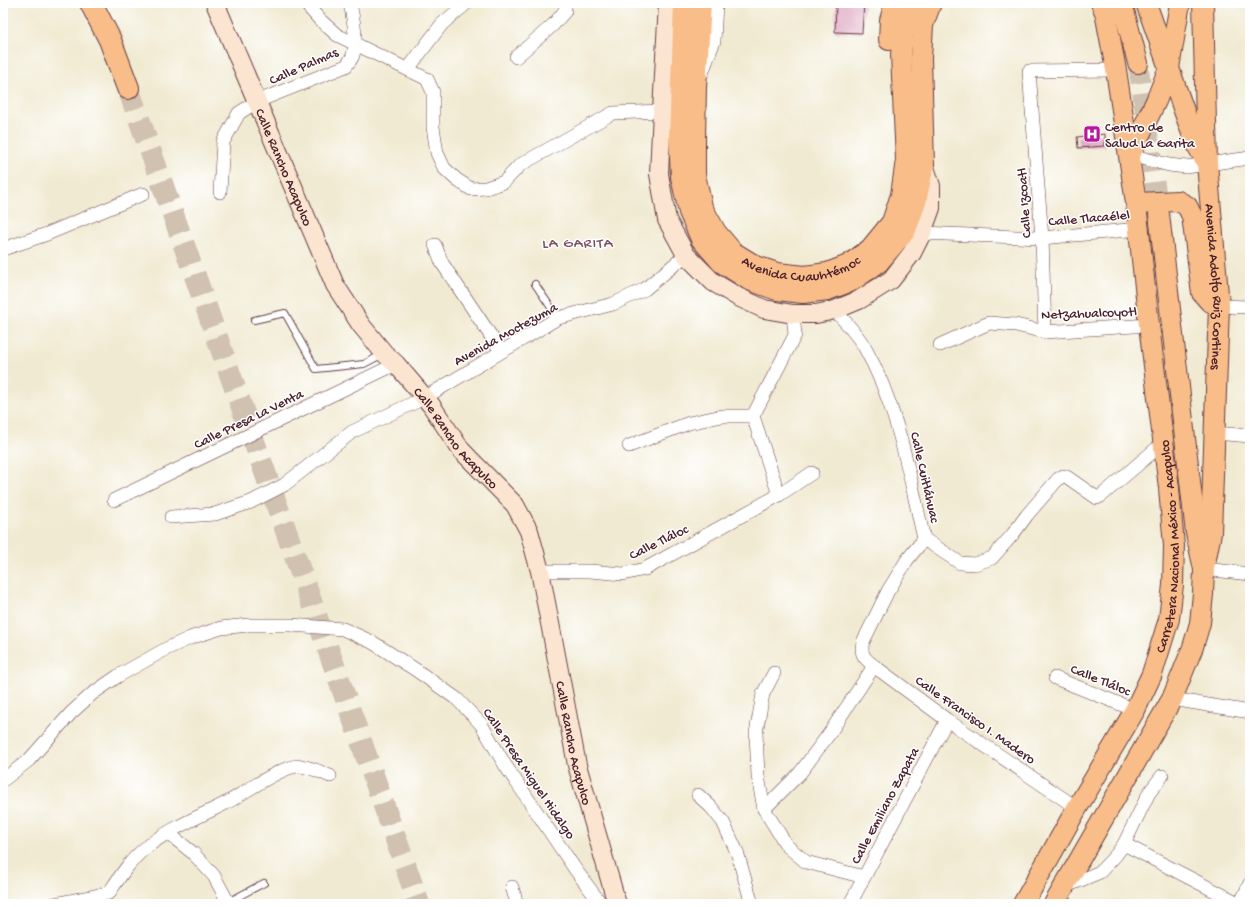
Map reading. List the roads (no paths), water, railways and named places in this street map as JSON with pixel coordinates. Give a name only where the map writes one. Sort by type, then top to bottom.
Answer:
[{"type":"highway","points":[[91,3],[110,40],[128,88]]},
{"type":"main road","name":"Calle Rancho Acapulco","points":[[215,3],[335,285],[361,325],[431,405],[461,450],[515,505],[529,531],[540,571],[577,765],[617,904]]},
{"type":"main road","name":"Avenida Cuauhtémoc","points":[[668,3],[662,111],[660,174],[662,190],[667,220],[686,255],[713,282],[738,297],[764,309],[793,314],[816,314],[835,310],[859,300],[891,280],[912,253],[931,208],[931,186],[924,164]]},
{"type":"main road","name":"Avenida Cuauhtémoc","points":[[684,3],[680,138],[681,177],[689,212],[702,239],[721,262],[749,280],[777,290],[803,293],[828,290],[852,282],[879,262],[906,230],[916,202],[924,164],[921,58],[924,25],[931,3]]},
{"type":"main road","name":"Avenida Cuauhtémoc","points":[[701,3],[696,88],[695,175],[702,207],[716,232],[733,252],[756,266],[777,273],[805,276],[827,273],[848,265],[870,249],[892,222],[901,195],[906,160],[901,55],[904,23],[910,3]]},
{"type":"main road","points":[[895,3],[890,20],[889,56],[904,101]]},
{"type":"main road","points":[[1101,3],[1105,12],[1130,155]]},
{"type":"main road","points":[[1122,3],[1138,63]]},
{"type":"main road","points":[[1146,3],[1194,139],[1207,163]]},
{"type":"main road","points":[[1130,155],[1156,102],[1169,68],[1180,3]]},
{"type":"main road","name":"Avenida Adolfo Ruiz Cortines","points":[[1204,3],[1207,163],[1219,306],[1216,433],[1211,533],[1204,569]]},
{"type":"main road","name":"Carretera Nacional México - Acapulco","points":[[1023,904],[1077,808],[1135,710],[1152,674],[1169,619],[1173,585],[1174,546],[1130,155]]},
{"type":"main road","points":[[1136,203],[1178,201],[1187,206],[1192,216],[1202,293],[1209,302],[1219,306]]},
{"type":"main road","name":"Carretera Nacional México - Acapulco","points":[[1054,904],[1172,699],[1193,647],[1200,623],[1204,569],[1196,533],[1159,214]]},
{"type":"street","points":[[305,3],[320,20],[337,34],[427,79],[433,92],[433,127],[437,153],[444,168],[457,180],[471,189],[486,188],[504,182],[520,165],[613,113],[662,111]]},
{"type":"street","name":"Calle Palmas","points":[[220,192],[223,142],[239,113],[258,101],[346,66],[353,56],[354,28],[350,3]]},
{"type":"street","points":[[408,69],[442,24],[467,3]]},
{"type":"street","points":[[516,57],[553,25],[564,11],[565,3]]},
{"type":"street","points":[[696,88],[714,41],[716,3]]},
{"type":"street","name":"Calle Izcoatl","points":[[1045,332],[1042,238],[1029,71],[1116,70]]},
{"type":"street","points":[[1130,155],[1169,165],[1186,167],[1250,158]]},
{"type":"street","points":[[3,250],[47,234],[143,194]]},
{"type":"street","name":"Calle Tlacaélel","points":[[922,232],[1042,238],[1139,229]]},
{"type":"street","points":[[435,245],[442,263],[501,351]]},
{"type":"street","name":"Avenida Moctezuma","points":[[170,517],[215,514],[251,502],[284,485],[352,432],[424,398],[558,318],[613,304],[645,289],[686,255]]},
{"type":"street","points":[[1219,306],[1250,306]]},
{"type":"street","name":"Calle Cuitláhuac","points":[[835,310],[865,347],[885,388],[903,444],[924,539],[907,560],[888,591],[863,642],[861,651]]},
{"type":"street","points":[[779,495],[753,416],[795,335],[793,314]]},
{"type":"street","name":"Netzahualcoyotl","points":[[940,345],[989,323],[1016,325],[1045,332],[1149,325]]},
{"type":"street","name":"Calle Presa La Venta","points":[[114,500],[390,358]]},
{"type":"street","points":[[629,446],[689,423],[722,416],[753,416]]},
{"type":"street","points":[[1216,433],[1250,436]]},
{"type":"street","points":[[924,539],[960,562],[975,564],[992,558],[1058,478],[1063,476],[1067,477],[1096,498],[1101,496],[1163,443]]},
{"type":"street","name":"Calle Tláloc","points":[[540,571],[590,571],[623,574],[645,569],[779,495],[812,473]]},
{"type":"street","points":[[1204,569],[1250,574]]},
{"type":"street","name":"Calle Presa Miguel Hidalgo","points":[[3,780],[29,760],[71,713],[92,694],[118,676],[166,649],[190,638],[221,628],[248,625],[291,625],[343,629],[372,642],[458,699],[481,724],[505,765],[570,862],[601,904]]},
{"type":"street","name":"Calle Francisco I. Madero","points":[[861,651],[866,659],[874,666],[946,720],[1077,808]]},
{"type":"street","points":[[764,809],[800,773],[829,734],[874,666]]},
{"type":"street","points":[[774,673],[763,694],[756,732],[758,776],[764,809],[787,846],[806,862],[864,877]]},
{"type":"street","name":"Calle Tláloc","points":[[1055,678],[1135,710]]},
{"type":"street","points":[[1172,699],[1250,712]]},
{"type":"street","name":"Calle Emiliano Zapata","points":[[850,904],[946,720]]},
{"type":"street","points":[[54,904],[109,899],[123,872],[143,850],[190,820],[228,802],[284,770],[298,766],[311,768],[330,776]]},
{"type":"street","points":[[1064,887],[1100,872],[1124,844],[1149,793],[1162,776]]},
{"type":"street","points":[[698,795],[711,807],[723,822],[737,852],[752,904]]},
{"type":"street","points":[[168,833],[193,853],[214,876],[228,903]]},
{"type":"street","points":[[1124,844],[1240,904],[1250,883]]},
{"type":"street","points":[[512,887],[517,904]]},
{"type":"lane","points":[[535,284],[558,318]]},
{"type":"lane","points":[[254,320],[285,313],[316,369],[364,364],[390,358]]},
{"type":"lane","points":[[228,903],[264,882]]},
{"type":"tunnel","points":[[1138,63],[1159,214]]},
{"type":"tunnel","points":[[128,88],[419,904]]},
{"type":"place","name":"Centro de Salud La Garita","points":[[1092,134]]},
{"type":"district","name":"LA GARITA","points":[[578,242]]}]
